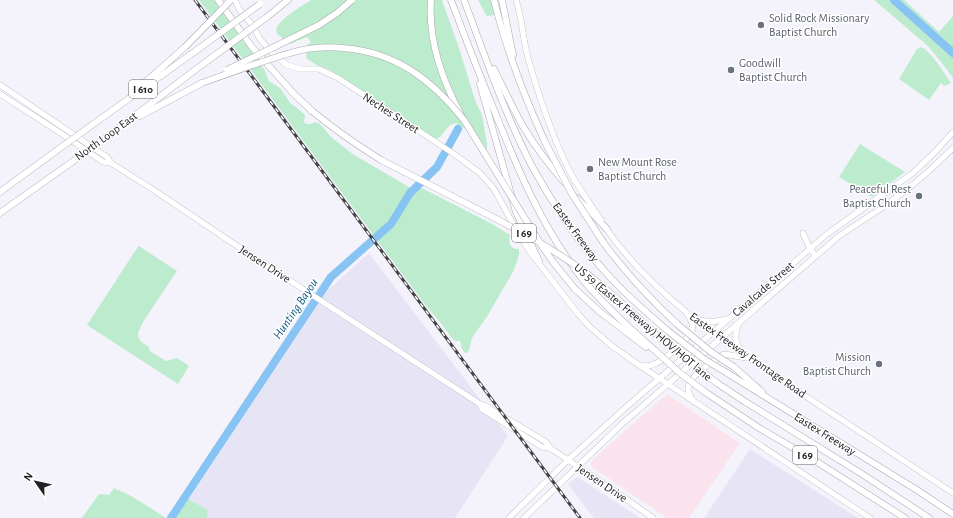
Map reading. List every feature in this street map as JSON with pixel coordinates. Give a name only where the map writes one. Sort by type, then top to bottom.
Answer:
[{"type":"highway","name":"US 59 (Eastex Freeway) HOV/HOT lane","points":[[218,0],[256,52],[293,93],[312,111],[339,132],[381,160],[527,235],[553,250],[592,277],[661,339],[717,382],[744,401],[862,474],[929,518]]},
{"type":"highway","points":[[94,124],[146,82],[185,47],[231,0]]},
{"type":"highway","name":"North Loop East","points":[[0,213],[108,136],[288,0]]},
{"type":"highway","points":[[117,129],[157,106],[319,25],[337,13],[352,0]]},
{"type":"highway","points":[[432,0],[431,26],[435,49],[446,83],[464,120],[542,246],[556,267],[575,289],[600,312],[649,348]]},
{"type":"highway","name":"Eastex Freeway","points":[[452,0],[515,163],[533,200],[555,239],[594,292],[649,348],[705,392],[759,428],[814,460],[905,518]]},
{"type":"highway","name":"Eastex Freeway","points":[[464,0],[520,141],[533,168],[554,203],[607,274],[633,300],[668,331],[704,358],[953,514]]},
{"type":"highway","points":[[494,0],[506,33],[520,82],[531,111],[572,194],[603,242],[618,262],[653,302],[692,337],[734,367],[777,404]]},
{"type":"highway","points":[[502,0],[506,33]]},
{"type":"highway","name":"North Loop East","points":[[0,192],[262,2]]},
{"type":"highway","points":[[478,37],[517,116],[538,149],[582,204],[606,229]]},
{"type":"highway","points":[[202,83],[264,61],[299,51],[322,47],[357,50],[384,57],[410,69],[437,90],[464,120]]},
{"type":"highway","points":[[472,55],[516,212],[538,261]]},
{"type":"highway","points":[[939,505],[953,508]]},
{"type":"main road","name":"Neches Street","points":[[235,0],[260,39],[272,53],[287,65],[300,69],[319,69],[338,78],[454,154],[487,179],[494,188],[518,233],[530,252],[538,261]]},
{"type":"main road","name":"Eastex Freeway Frontage Road","points":[[516,0],[520,12],[529,64],[545,113],[558,145],[573,177],[606,229],[638,267],[662,291],[712,333],[953,493]]},
{"type":"main road","points":[[519,0],[520,12]]},
{"type":"main road","name":"Jensen Drive","points":[[0,86],[107,157],[111,163],[249,254],[480,404],[486,406],[546,442],[550,448],[653,518]]},
{"type":"main road","name":"Jensen Drive","points":[[0,94],[103,162],[111,163]]},
{"type":"main road","name":"Cavalcade Street","points":[[509,518],[616,415],[810,248],[839,225],[874,202],[914,172],[953,132]]},
{"type":"main road","name":"Cavalcade Street","points":[[524,518],[623,423],[816,256],[840,236],[910,187],[953,148]]},
{"type":"main road","points":[[914,172],[920,179]]},
{"type":"main road","points":[[803,233],[810,248],[816,256]]},
{"type":"main road","points":[[538,261],[579,315],[612,346],[639,366],[870,518]]},
{"type":"main road","points":[[639,366],[650,366],[660,362],[688,338],[693,324],[688,313]]},
{"type":"main road","points":[[695,320],[712,322],[729,318]]},
{"type":"main road","points":[[738,324],[735,339],[743,354]]},
{"type":"main road","points":[[693,401],[688,391],[689,384],[709,363],[724,354],[749,359]]},
{"type":"main road","points":[[616,415],[623,423]]},
{"type":"shaded area","points":[[369,253],[508,436],[455,518],[207,518],[208,510],[189,499],[326,292]]},
{"type":"shaded area","points":[[667,394],[740,443],[689,518],[667,518],[592,467],[591,461]]},
{"type":"shaded area","points":[[750,449],[858,518],[704,518]]},
{"type":"shaded area","points":[[577,477],[640,518],[594,518],[568,484]]},
{"type":"green space","points":[[199,0],[214,0],[264,69],[269,81],[281,89],[291,104],[305,115],[304,122],[306,124],[315,122],[320,124],[331,137],[354,155],[409,187],[417,190],[422,188],[492,224],[510,235],[510,245],[516,249],[519,249],[519,255],[514,270],[488,315],[472,338],[467,353],[465,353],[462,349],[460,341],[455,341],[451,337],[426,306]]},
{"type":"green space","points":[[311,0],[442,0],[475,100],[482,115],[487,150],[475,133],[456,123],[450,125],[440,137],[436,139],[328,69],[318,66],[306,58],[307,45],[311,42],[307,37],[290,44],[277,34],[276,29],[283,20]]},
{"type":"green space","points":[[478,0],[491,0],[494,15],[487,16]]},
{"type":"green space","points":[[874,0],[904,0],[939,32],[953,16],[953,78],[928,46]]},
{"type":"green space","points":[[921,47],[929,53],[951,83],[944,86],[941,83],[929,100],[899,79],[917,49]]},
{"type":"green space","points":[[860,144],[905,172],[872,197],[839,177]]},
{"type":"green space","points":[[139,246],[177,271],[143,322],[138,336],[143,343],[149,347],[150,351],[166,361],[177,358],[189,366],[178,384],[87,325]]},
{"type":"green space","points":[[114,488],[133,497],[166,518],[82,518],[99,494],[109,495]]},
{"type":"green space","points":[[183,496],[208,510],[207,518],[168,518]]},
{"type":"waterway","points":[[894,0],[953,53]]},
{"type":"waterway","name":"Hunting Bayou","points":[[171,518],[331,277],[391,224],[410,193],[437,167],[458,129]]},
{"type":"railway","points":[[195,0],[580,518]]},
{"type":"place","name":"Solid Rock Missionary Baptist Church","points":[[761,25]]},
{"type":"place","name":"Goodwill Baptist Church","points":[[731,70]]},
{"type":"place","name":"New Mount Rose Baptist Church","points":[[590,169]]},
{"type":"place","name":"Peaceful Rest Baptist Church","points":[[919,196]]},
{"type":"place","name":"Mission Baptist Church","points":[[879,364]]}]
